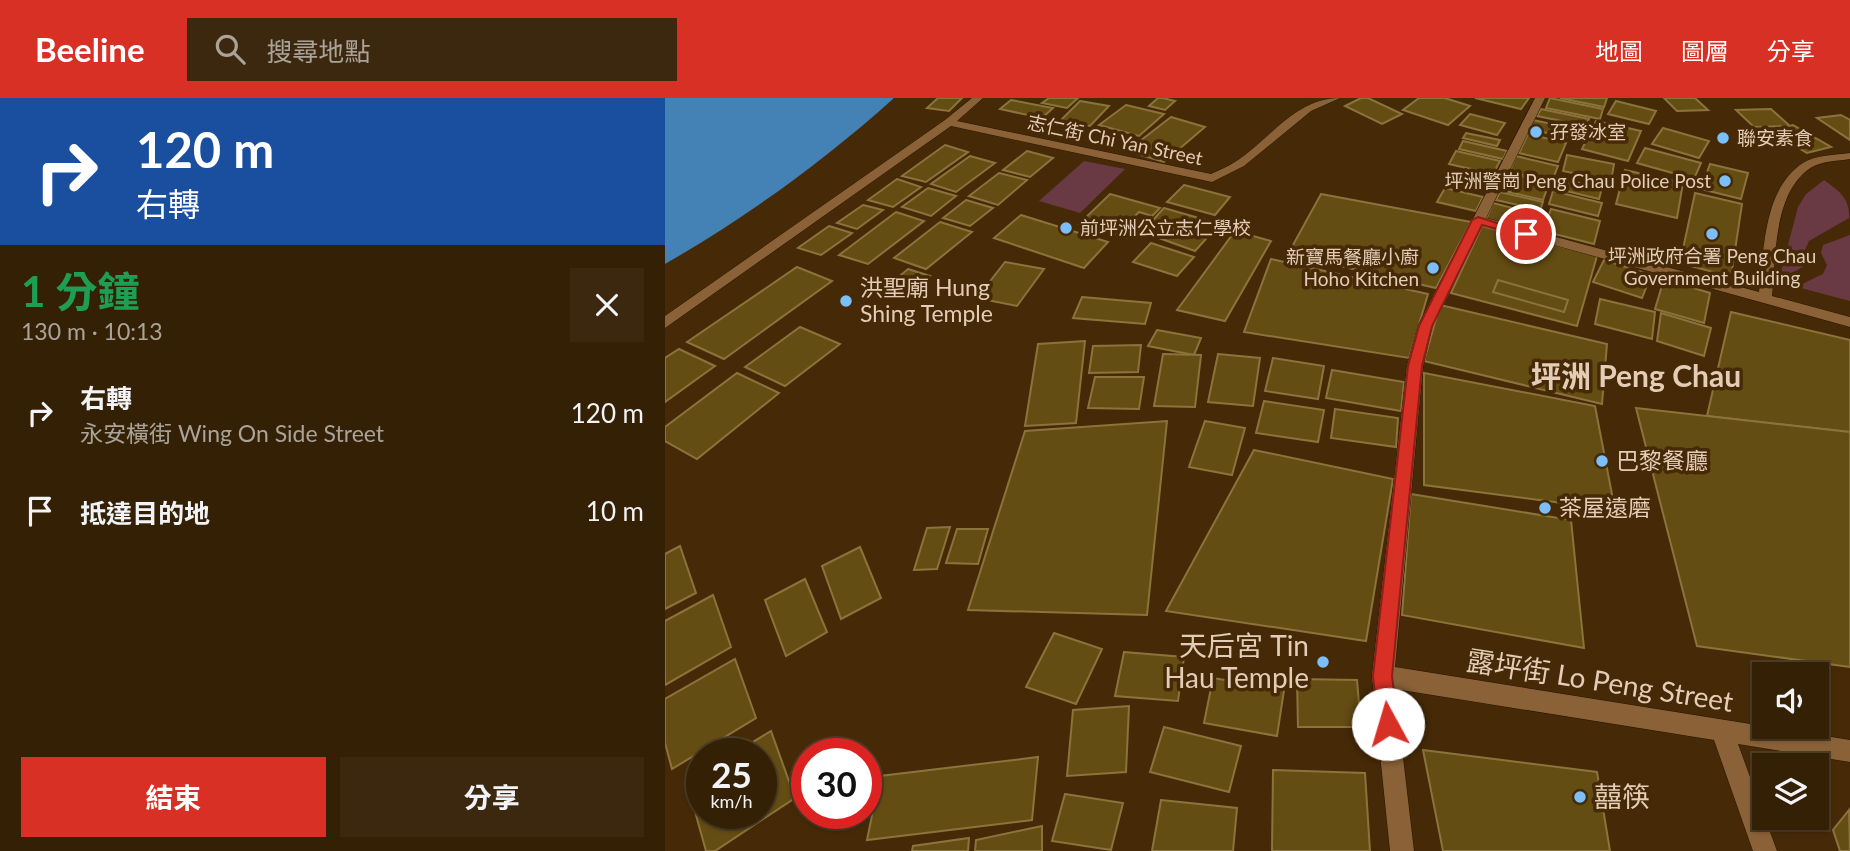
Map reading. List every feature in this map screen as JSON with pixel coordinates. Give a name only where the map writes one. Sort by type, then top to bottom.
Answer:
[{"type":"street","points":[[665,323],[949,122],[978,98]]},
{"type":"street","name":"志仁街 Chi Yan Street","points":[[949,122],[1212,178],[1240,164],[1307,110],[1335,98]]},
{"type":"street","points":[[1402,851],[1383,676],[1415,366],[1425,326],[1540,98]]},
{"type":"street","points":[[1765,300],[1778,202],[1793,177],[1814,162],[1850,156]]},
{"type":"street","points":[[1478,220],[1850,322]]},
{"type":"street","name":"露坪街 Lo Peng Street","points":[[1383,676],[1850,751]]},
{"type":"street","points":[[1723,731],[1765,851]]},
{"type":"shaded area","points":[[1084,161],[1125,169],[1080,213],[1039,201]]},
{"type":"shaded area","points":[[1824,180],[1845,200],[1849,218],[1809,241],[1804,252],[1807,261],[1804,266],[1786,277],[1780,275],[1798,207],[1806,194]]},
{"type":"shaded area","points":[[1850,235],[1850,301],[1801,288],[1802,284],[1823,274],[1827,265],[1821,253],[1823,245]]},
{"type":"water","points":[[665,98],[894,98],[784,187],[665,264]]},
{"type":"building","points":[[938,98],[962,98],[949,111],[927,108]]},
{"type":"building","points":[[1049,98],[1078,98],[1067,108],[1042,103]]},
{"type":"building","points":[[1158,98],[1175,101],[1165,110],[1149,106]]},
{"type":"building","points":[[1361,98],[1368,98],[1402,114],[1382,124],[1345,106]]},
{"type":"building","points":[[1419,98],[1445,98],[1470,106],[1448,125],[1403,110]]},
{"type":"building","points":[[1475,98],[1529,98],[1521,109]]},
{"type":"building","points":[[1550,98],[1603,109],[1600,119],[1546,108]]},
{"type":"building","points":[[1560,98],[1607,98],[1604,107]]},
{"type":"building","points":[[1664,98],[1695,98],[1708,110],[1677,111]]},
{"type":"building","points":[[1011,100],[1053,108],[1042,118],[1000,109]]},
{"type":"building","points":[[1080,101],[1109,106],[1090,126],[1060,121]]},
{"type":"building","points":[[1616,101],[1656,111],[1649,124],[1608,114]]},
{"type":"building","points":[[1126,105],[1164,114],[1139,136],[1099,125]]},
{"type":"building","points":[[1541,109],[1589,119],[1586,126],[1537,116]]},
{"type":"building","points":[[1771,109],[1790,126],[1754,127],[1736,110]]},
{"type":"building","points":[[1470,114],[1505,123],[1497,135],[1460,125]]},
{"type":"building","points":[[1841,115],[1850,120],[1850,140],[1817,118]]},
{"type":"building","points":[[1171,117],[1205,127],[1164,162],[1127,151]]},
{"type":"building","points":[[1533,120],[1584,131],[1581,140],[1529,129]]},
{"type":"building","points":[[1596,121],[1641,131],[1628,161],[1582,149]]},
{"type":"building","points":[[1793,125],[1831,147],[1807,153],[1770,131]]},
{"type":"building","points":[[1663,128],[1709,141],[1699,158],[1652,144]]},
{"type":"building","points":[[1466,133],[1500,140],[1497,146],[1463,138]]},
{"type":"building","points":[[1528,134],[1566,143],[1558,162],[1519,153]]},
{"type":"building","points":[[1463,141],[1507,151],[1503,159],[1459,149]]},
{"type":"building","points":[[945,145],[968,152],[926,182],[902,176]]},
{"type":"building","points":[[1645,148],[1701,163],[1694,179],[1637,163]]},
{"type":"building","points":[[1027,151],[1053,158],[1030,177],[1003,170]]},
{"type":"building","points":[[1456,151],[1500,161],[1493,174],[1449,164]]},
{"type":"building","points":[[1567,155],[1614,164],[1611,181],[1563,171]]},
{"type":"building","points":[[970,156],[995,163],[956,192],[931,184]]},
{"type":"building","points":[[1516,156],[1558,166],[1552,181],[1509,172]]},
{"type":"building","name":"坪洲警崗 Peng Chau Police Post","points":[[1710,164],[1748,173],[1741,199],[1701,189]]},
{"type":"building","points":[[1625,170],[1683,183],[1677,218],[1616,204]]},
{"type":"building","points":[[1453,171],[1491,180],[1485,191],[1447,182]]},
{"type":"building","points":[[999,173],[1027,180],[998,205],[969,196]]},
{"type":"building","points":[[1508,173],[1549,183],[1543,200],[1501,190]]},
{"type":"building","points":[[1558,178],[1602,188],[1599,199],[1554,188]]},
{"type":"building","points":[[897,179],[921,187],[893,207],[868,200]]},
{"type":"building","points":[[1184,185],[1230,197],[1215,215],[1167,202]]},
{"type":"building","points":[[928,188],[956,196],[931,216],[902,207]]},
{"type":"building","points":[[1445,188],[1483,197],[1476,211],[1437,202]]},
{"type":"building","points":[[1553,191],[1602,203],[1598,216],[1549,204]]},
{"type":"building","points":[[1500,192],[1543,202],[1540,210],[1496,200]]},
{"type":"building","name":"坪洲政府合署 Peng Chau Government Building","points":[[1695,193],[1742,204],[1731,277],[1680,263]]},
{"type":"building","points":[[1110,194],[1160,208],[1152,216],[1139,212],[1132,219],[1142,222],[1127,238],[1079,224]]},
{"type":"building","points":[[1321,194],[1471,222],[1436,288],[1288,254]]},
{"type":"building","points":[[966,200],[993,208],[970,226],[943,218]]},
{"type":"building","points":[[1493,203],[1540,215],[1534,231],[1486,219]]},
{"type":"building","points":[[863,205],[883,210],[857,229],[837,223]]},
{"type":"building","points":[[1164,208],[1206,220],[1195,232],[1153,220]]},
{"type":"building","points":[[1551,209],[1600,221],[1594,244],[1543,231]]},
{"type":"building","points":[[896,212],[924,221],[868,264],[839,255]]},
{"type":"building","points":[[1021,215],[1108,242],[1084,268],[994,238]]},
{"type":"building","points":[[940,222],[972,232],[926,269],[894,258]]},
{"type":"building","points":[[829,226],[852,233],[821,255],[798,248]]},
{"type":"building","points":[[1482,226],[1597,256],[1577,326],[1451,293]]},
{"type":"building","points":[[1171,227],[1206,239],[1195,251],[1159,238]]},
{"type":"building","points":[[1235,231],[1271,241],[1225,321],[1177,310]]},
{"type":"building","points":[[1151,243],[1194,257],[1177,276],[1133,262]]},
{"type":"building","points":[[1271,259],[1428,294],[1409,358],[1244,332]]},
{"type":"building","points":[[1604,260],[1651,275],[1642,298],[1593,282]]},
{"type":"building","points":[[1005,262],[1044,269],[1017,306],[977,298]]},
{"type":"building","points":[[797,267],[832,281],[724,359],[687,342]]},
{"type":"building","points":[[908,269],[930,276],[911,292],[889,285]]},
{"type":"building","points":[[1664,279],[1710,293],[1704,323],[1655,309]]},
{"type":"building","points":[[1498,280],[1568,300],[1564,312],[1493,292]]},
{"type":"building","points":[[1082,297],[1151,303],[1145,324],[1073,318]]},
{"type":"building","points":[[1600,299],[1655,312],[1652,339],[1595,324]]},
{"type":"building","points":[[1440,305],[1607,344],[1602,404],[1424,361]]},
{"type":"building","points":[[1731,312],[1850,340],[1850,432],[1707,416]]},
{"type":"building","points":[[1661,313],[1711,328],[1704,356],[1657,341]]},
{"type":"building","points":[[800,327],[840,344],[785,386],[745,367]]},
{"type":"building","points":[[1157,330],[1201,338],[1194,355],[1148,346]]},
{"type":"building","points":[[1085,341],[1076,423],[1025,426],[1038,344]]},
{"type":"building","points":[[1141,345],[1138,372],[1089,373],[1093,346]]},
{"type":"building","points":[[679,349],[715,366],[665,402],[665,358]]},
{"type":"building","points":[[1163,354],[1201,355],[1195,407],[1154,406]]},
{"type":"building","points":[[1218,354],[1260,358],[1253,406],[1208,402]]},
{"type":"building","points":[[1273,358],[1324,366],[1318,399],[1265,391]]},
{"type":"building","points":[[1332,370],[1404,382],[1401,411],[1326,398]]},
{"type":"building","points":[[737,373],[779,393],[697,459],[665,441],[665,427]]},
{"type":"building","points":[[1424,373],[1595,406],[1615,510],[1424,485]]},
{"type":"building","points":[[1095,377],[1144,377],[1139,409],[1088,408]]},
{"type":"building","points":[[1264,401],[1324,410],[1318,442],[1256,433]]},
{"type":"building","points":[[1636,408],[1850,432],[1850,667],[1697,646]]},
{"type":"building","points":[[1335,409],[1398,418],[1396,447],[1331,438]]},
{"type":"building","points":[[1167,421],[1147,615],[968,610],[1025,431]]},
{"type":"building","points":[[1205,421],[1245,428],[1232,475],[1189,467]]},
{"type":"building","points":[[1254,450],[1393,479],[1366,641],[1166,611]]},
{"type":"building","points":[[1411,494],[1571,520],[1584,648],[1402,615]]},
{"type":"building","points":[[950,527],[937,569],[914,570],[927,528]]},
{"type":"building","points":[[957,529],[988,529],[978,564],[946,563]]},
{"type":"building","points":[[680,546],[696,593],[665,609],[665,554]]},
{"type":"building","points":[[860,547],[881,598],[841,619],[822,566]]},
{"type":"building","points":[[805,579],[827,632],[786,656],[765,600]]},
{"type":"building","points":[[713,595],[731,647],[665,685],[665,621]]},
{"type":"building","points":[[1054,633],[1102,649],[1076,704],[1026,687]]},
{"type":"building","points":[[1124,652],[1184,657],[1178,701],[1115,696]]},
{"type":"building","points":[[735,659],[756,718],[723,738],[686,738],[686,760],[672,769],[665,743],[665,699]]},
{"type":"building","points":[[1213,678],[1284,690],[1277,736],[1204,723]]},
{"type":"building","points":[[1297,679],[1357,680],[1361,727],[1298,727]]},
{"type":"building","points":[[1129,706],[1126,772],[1067,776],[1073,710]]},
{"type":"building","points":[[1164,727],[1241,746],[1229,792],[1150,772]]},
{"type":"building","points":[[771,731],[774,738],[759,738]]},
{"type":"building","points":[[777,748],[791,787],[791,801],[777,810]]},
{"type":"building","points":[[1423,750],[1597,772],[1610,851],[1443,851]]},
{"type":"building","points":[[1038,757],[1032,820],[867,840],[869,829],[882,829],[882,776]]},
{"type":"building","points":[[1273,770],[1365,773],[1370,851],[1272,851]]},
{"type":"building","points":[[1065,794],[1123,803],[1111,850],[1052,841]]},
{"type":"building","points":[[1161,800],[1237,808],[1233,851],[1152,851]]},
{"type":"building","points":[[1849,810],[1850,851],[1840,851],[1833,830]]},
{"type":"building","points":[[1042,826],[1042,851],[975,851],[976,840]]},
{"type":"building","points":[[700,829],[748,829],[715,851],[706,851]]},
{"type":"building","points":[[969,838],[968,851],[912,851],[913,846]]},
{"type":"place","name":"孖發冰室","points":[[1536,132]]},
{"type":"place","name":"聯安素食","points":[[1723,138]]},
{"type":"place","name":"坪洲警崗 Peng Chau Police Post","points":[[1725,181]]},
{"type":"place","name":"前坪洲公立志仁學校","points":[[1066,228]]},
{"type":"place","name":"坪洲政府合署 Peng Chau Government Building","points":[[1712,234]]},
{"type":"place","name":"新寶馬餐廳小廚 Hoho Kitchen","points":[[1433,268]]},
{"type":"place","name":"洪聖廟 Hung Shing Temple","points":[[846,301]]},
{"type":"place","name":"巴黎餐廳","points":[[1602,461]]},
{"type":"place","name":"茶屋遠磨","points":[[1545,508]]},
{"type":"place","name":"天后宮 Tin Hau Temple","points":[[1323,662]]},
{"type":"place","name":"囍筷","points":[[1580,797]]},
{"type":"district","name":"坪洲 Peng Chau","points":[[1636,377]]},
{"type":"route","points":[[1388,724],[1383,676],[1415,366],[1425,326],[1478,220],[1526,234]]}]
